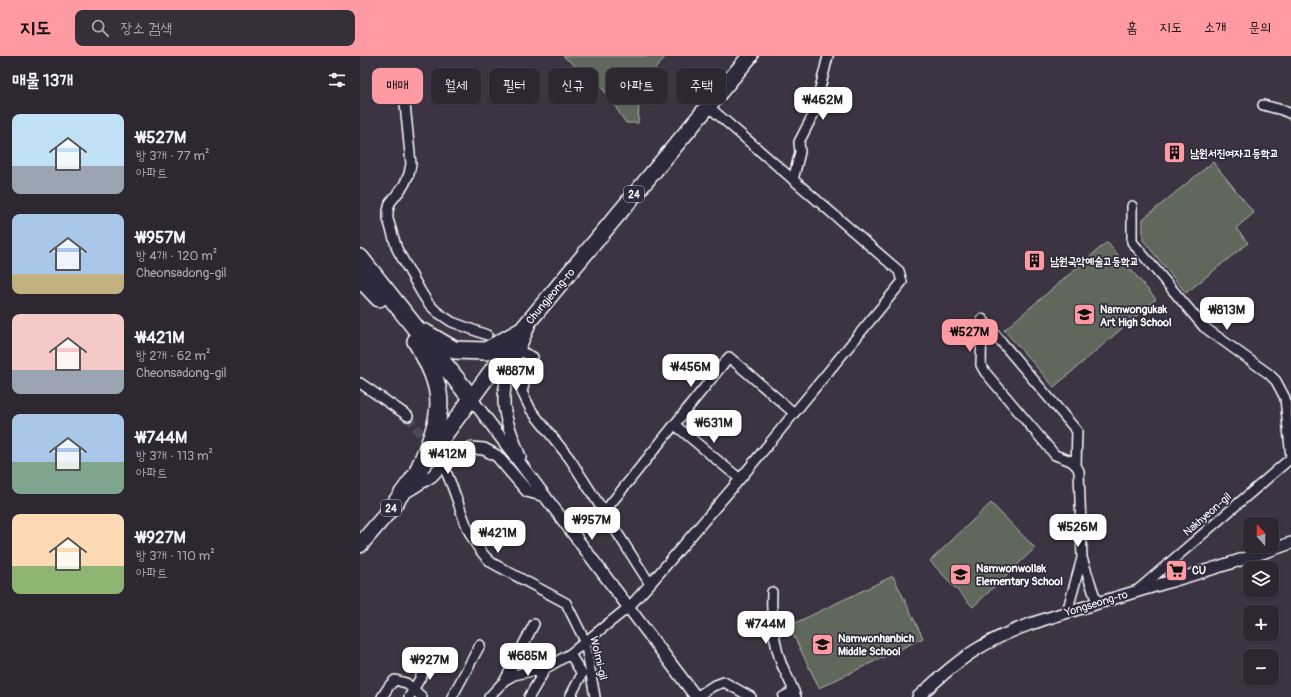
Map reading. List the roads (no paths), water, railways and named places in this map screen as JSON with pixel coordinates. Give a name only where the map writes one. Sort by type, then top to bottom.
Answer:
[{"type":"highway","points":[[360,258],[414,330],[471,398]]},
{"type":"highway","points":[[360,278],[414,330],[454,350],[486,350],[520,332]]},
{"type":"highway","points":[[414,330],[439,394],[436,430],[419,469]]},
{"type":"main road","name":"Chungjeong-ro","points":[[360,545],[400,496],[520,332],[750,56]]},
{"type":"street","points":[[793,180],[800,152],[799,142],[814,113],[828,56]]},
{"type":"street","points":[[405,104],[411,164],[404,186],[390,203],[388,219],[392,233],[404,262],[428,303],[452,322],[487,335]]},
{"type":"street","points":[[1263,105],[1291,114]]},
{"type":"street","points":[[505,680],[525,672],[546,668],[570,654],[585,640],[628,607],[650,584],[740,479],[902,282],[899,271],[708,106]]},
{"type":"street","points":[[1132,206],[1132,242],[1204,327],[1269,374],[1281,389],[1285,398],[1291,458]]},
{"type":"street","points":[[525,469],[507,417],[504,399],[510,374],[532,317]]},
{"type":"street","points":[[1076,465],[1077,431],[982,319],[981,365],[985,372],[1055,455],[1072,460],[1079,471],[1082,558],[1097,603]]},
{"type":"street","points":[[524,353],[532,357],[522,392],[531,410],[570,459],[650,584]]},
{"type":"street","points":[[604,512],[729,357],[794,413]]},
{"type":"street","points":[[360,383],[408,416]]},
{"type":"street","points":[[471,398],[696,697],[713,686],[724,682],[751,697]]},
{"type":"street","points":[[675,425],[740,479]]},
{"type":"street","points":[[400,496],[432,476],[451,456],[471,448],[484,449],[497,456],[527,491],[544,496]]},
{"type":"street","name":"Nakhyeon-gil","points":[[1139,589],[1291,458]]},
{"type":"street","name":"Wolmi-gil","points":[[445,470],[453,484],[473,542],[482,555],[492,563],[566,603],[585,640],[595,697]]},
{"type":"street","name":"Yongseong-ro","points":[[918,697],[951,667],[979,648],[1001,636],[1029,624],[1139,589],[1258,555],[1291,542]]},
{"type":"street","points":[[1067,612],[1082,558]]},
{"type":"street","points":[[772,592],[771,611],[774,636],[781,662],[795,694],[783,697]]},
{"type":"street","points":[[489,697],[505,680],[534,624]]},
{"type":"street","points":[[452,697],[480,645]]},
{"type":"street","points":[[570,654],[582,674],[570,697]]},
{"type":"street","points":[[411,693],[429,663]]},
{"type":"street","points":[[529,697],[546,668]]},
{"type":"street","points":[[382,697],[395,680],[406,683],[411,693],[422,697]]},
{"type":"tunnel","points":[[408,416],[445,470]]},
{"type":"place","name":"남원서진여자고등학교","points":[[1175,153]]},
{"type":"place","name":"남원국악예술고등학교","points":[[1035,261]]},
{"type":"place","name":"Namwongukak Art High School","points":[[1084,315]]},
{"type":"place","name":"CU","points":[[1176,570]]},
{"type":"place","name":"Namwonwollak Elementary School","points":[[961,574]]},
{"type":"place","name":"Namwonhanbich Middle School","points":[[822,644]]}]
